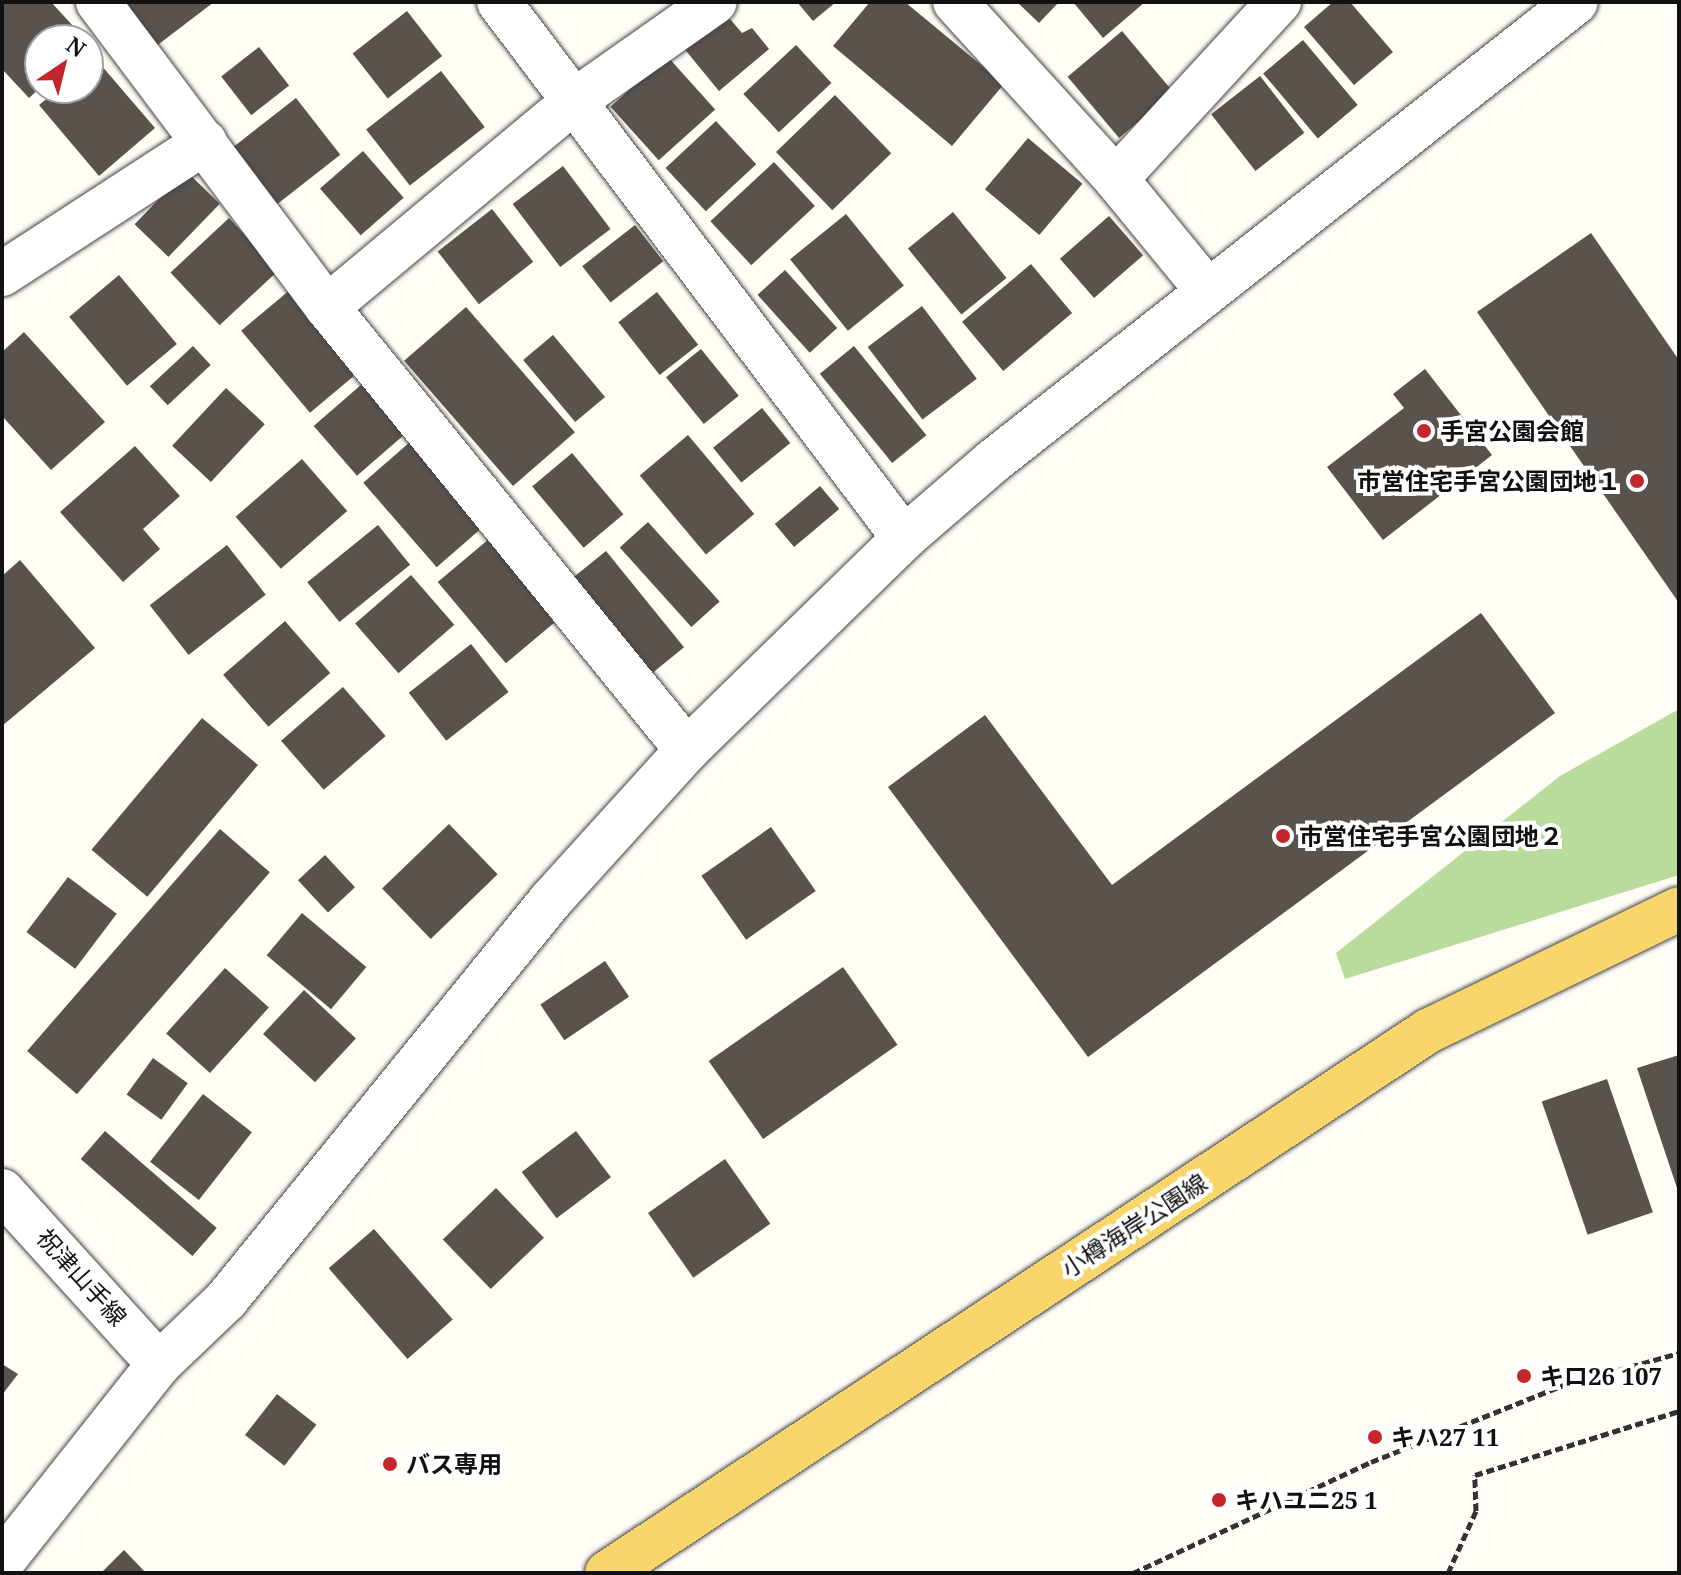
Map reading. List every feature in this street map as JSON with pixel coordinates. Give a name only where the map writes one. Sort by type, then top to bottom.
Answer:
[{"type":"main road","name":"小樽海岸公園線","points":[[607,1573],[1428,1031],[1679,909]]},
{"type":"street","points":[[98,2],[327,307],[687,750]]},
{"type":"street","points":[[499,2],[904,538]]},
{"type":"street","points":[[327,307],[574,101],[715,2]]},
{"type":"street","points":[[955,2],[1116,179],[1207,290]]},
{"type":"street","points":[[1116,179],[1279,2]]},
{"type":"street","points":[[2,1562],[159,1364],[226,1300],[551,900],[687,750],[904,538],[1207,290],[1576,2]]},
{"type":"street","points":[[2,274],[205,142]]},
{"type":"street","name":"祝津山手線","points":[[2,1191],[159,1364]]},
{"type":"path","points":[[1133,1573],[1386,1456],[1561,1386],[1679,1353]]},
{"type":"path","points":[[1448,1573],[1476,1511],[1475,1475],[1679,1411]]},
{"type":"green space","points":[[1679,709],[1679,875],[1345,979],[1336,953],[1560,776]]},
{"type":"building","points":[[2,2],[51,2],[71,24],[24,24],[24,93],[2,69]]},
{"type":"building","points":[[120,2],[214,2],[155,47]]},
{"type":"building","points":[[797,2],[836,2],[813,21]]},
{"type":"building","points":[[870,2],[905,2],[1004,84],[952,146],[833,46]]},
{"type":"building","points":[[1017,2],[1059,2],[1039,23]]},
{"type":"building","points":[[1073,2],[1145,2],[1103,38]]},
{"type":"building","points":[[1333,2],[1350,2],[1393,52],[1354,85],[1304,27]]},
{"type":"building","points":[[407,11],[442,56],[388,98],[353,53]]},
{"type":"building","points":[[724,12],[742,33],[752,28],[769,49],[719,91],[682,46]]},
{"type":"building","points":[[1122,31],[1173,92],[1119,138],[1068,77]]},
{"type":"building","points":[[1303,40],[1358,105],[1318,139],[1263,73]]},
{"type":"building","points":[[796,45],[831,83],[779,132],[743,94]]},
{"type":"building","points":[[259,47],[289,86],[251,115],[221,77]]},
{"type":"building","points":[[667,56],[715,110],[659,160],[611,107]]},
{"type":"building","points":[[104,68],[155,128],[99,176],[39,105],[104,104]]},
{"type":"building","points":[[441,71],[485,127],[410,185],[366,129]]},
{"type":"building","points":[[1260,76],[1304,133],[1255,171],[1211,114]]},
{"type":"building","points":[[835,95],[891,153],[832,210],[776,152]]},
{"type":"building","points":[[296,98],[340,155],[273,208],[228,151]]},
{"type":"building","points":[[716,121],[756,164],[706,211],[666,168]]},
{"type":"building","points":[[1028,138],[1082,184],[1039,235],[985,189]]},
{"type":"building","points":[[363,151],[404,198],[361,235],[320,188]]},
{"type":"building","points":[[774,162],[815,206],[751,265],[710,221]]},
{"type":"building","points":[[563,166],[611,229],[560,267],[513,204]]},
{"type":"building","points":[[186,171],[220,204],[168,257],[135,224]]},
{"type":"building","points":[[492,209],[533,262],[479,304],[438,251]]},
{"type":"building","points":[[953,212],[1006,278],[961,315],[908,249]]},
{"type":"building","points":[[846,214],[904,285],[848,331],[790,259]]},
{"type":"building","points":[[1109,216],[1143,255],[1094,298],[1060,259]]},
{"type":"building","points":[[229,218],[278,271],[220,325],[170,273]]},
{"type":"building","points":[[635,225],[663,261],[611,302],[582,266]]},
{"type":"building","name":"市営住宅手宮公園団地１","points":[[1591,233],[1679,360],[1679,603],[1477,312]]},
{"type":"building","points":[[1031,264],[1072,313],[1003,371],[962,322]]},
{"type":"building","points":[[785,270],[837,328],[810,353],[758,295]]},
{"type":"building","points":[[119,275],[177,344],[127,386],[69,317]]},
{"type":"building","points":[[291,289],[360,371],[310,413],[241,331]]},
{"type":"building","points":[[657,292],[698,345],[660,375],[618,322]]},
{"type":"building","points":[[922,306],[977,379],[922,420],[868,347]]},
{"type":"building","points":[[466,307],[575,432],[513,486],[404,361]]},
{"type":"building","points":[[24,332],[105,422],[51,470],[2,416],[2,352]]},
{"type":"building","points":[[553,335],[605,397],[575,422],[523,360]]},
{"type":"building","points":[[193,346],[211,365],[168,405],[150,386]]},
{"type":"building","points":[[854,346],[926,435],[892,463],[820,374]]},
{"type":"building","points":[[701,349],[739,396],[704,424],[666,377]]},
{"type":"building","name":"手宮公園会館","points":[[1425,369],[1492,455],[1383,540],[1327,467],[1404,408],[1393,394]]},
{"type":"building","points":[[362,384],[405,434],[357,476],[314,426]]},
{"type":"building","points":[[226,388],[265,424],[211,482],[172,446]]},
{"type":"building","points":[[762,408],[790,443],[741,483],[713,448]]},
{"type":"building","points":[[688,435],[754,514],[706,554],[640,475]]},
{"type":"building","points":[[410,442],[483,527],[437,567],[363,483]]},
{"type":"building","points":[[135,446],[180,496],[143,529],[160,549],[123,582],[60,512]]},
{"type":"building","points":[[572,453],[623,514],[584,548],[532,486]]},
{"type":"building","points":[[302,459],[347,511],[281,569],[236,517]]},
{"type":"building","points":[[820,486],[839,509],[794,547],[775,524]]},
{"type":"building","points":[[648,522],[720,602],[691,627],[620,547]]},
{"type":"building","points":[[378,525],[410,565],[339,622],[307,582]]},
{"type":"building","points":[[489,539],[557,620],[506,663],[438,582]]},
{"type":"building","points":[[227,545],[266,595],[189,655],[150,605]]},
{"type":"building","points":[[606,551],[684,647],[641,682],[563,586]]},
{"type":"building","points":[[20,560],[95,648],[2,726],[2,576]]},
{"type":"building","points":[[411,575],[454,625],[398,673],[355,624]]},
{"type":"building","name":"市営住宅手宮公園団地２","points":[[1481,613],[1555,713],[1088,1057],[888,787],[985,715],[1112,885]]},
{"type":"building","points":[[285,621],[330,673],[268,727],[223,675]]},
{"type":"building","points":[[471,644],[509,692],[446,741],[409,693]]},
{"type":"building","points":[[343,687],[386,736],[324,790],[281,741]]},
{"type":"building","points":[[202,718],[258,765],[147,897],[91,850]]},
{"type":"building","points":[[449,824],[498,874],[431,939],[382,889]]},
{"type":"building","points":[[771,827],[816,891],[746,940],[701,876]]},
{"type":"building","points":[[220,829],[270,872],[77,1094],[27,1051]]},
{"type":"building","points":[[325,855],[355,887],[328,912],[298,880]]},
{"type":"building","points":[[68,877],[117,914],[75,969],[26,932]]},
{"type":"building","points":[[302,913],[366,967],[331,1009],[267,955]]},
{"type":"building","points":[[605,961],[629,997],[564,1040],[540,1005]]},
{"type":"building","points":[[843,967],[897,1045],[763,1139],[709,1061]]},
{"type":"building","points":[[225,968],[269,1007],[210,1073],[166,1033]]},
{"type":"building","points":[[304,990],[356,1038],[315,1082],[263,1034]]},
{"type":"building","points":[[1679,1055],[1679,1191],[1678,1191],[1637,1068]]},
{"type":"building","points":[[153,1058],[188,1083],[161,1120],[127,1094]]},
{"type":"building","points":[[1607,1079],[1653,1212],[1588,1235],[1542,1101]]},
{"type":"building","points":[[203,1094],[252,1132],[199,1200],[150,1162]]},
{"type":"building","points":[[105,1131],[217,1228],[192,1256],[81,1159]]},
{"type":"building","points":[[576,1131],[611,1177],[557,1218],[522,1172]]},
{"type":"building","points":[[725,1159],[770,1224],[693,1278],[648,1213]]},
{"type":"building","points":[[496,1188],[544,1238],[491,1289],[443,1239]]},
{"type":"building","points":[[374,1229],[453,1320],[407,1359],[329,1268]]},
{"type":"building","points":[[2,1364],[18,1374],[2,1395]]},
{"type":"building","points":[[277,1394],[316,1425],[284,1466],[245,1435]]},
{"type":"building","points":[[124,1550],[146,1573],[101,1573]]},
{"type":"place","name":"手宮公園会館","points":[[1424,431]]},
{"type":"place","name":"市営住宅手宮公園団地１","points":[[1637,481]]},
{"type":"place","name":"市営住宅手宮公園団地２","points":[[1283,836]]},
{"type":"place","name":"キロ26 107","points":[[1524,1376]]},
{"type":"place","name":"キハ27 11","points":[[1375,1437]]},
{"type":"place","name":"バス専用","points":[[390,1464]]},
{"type":"place","name":"キハユニ25 1","points":[[1219,1500]]}]
